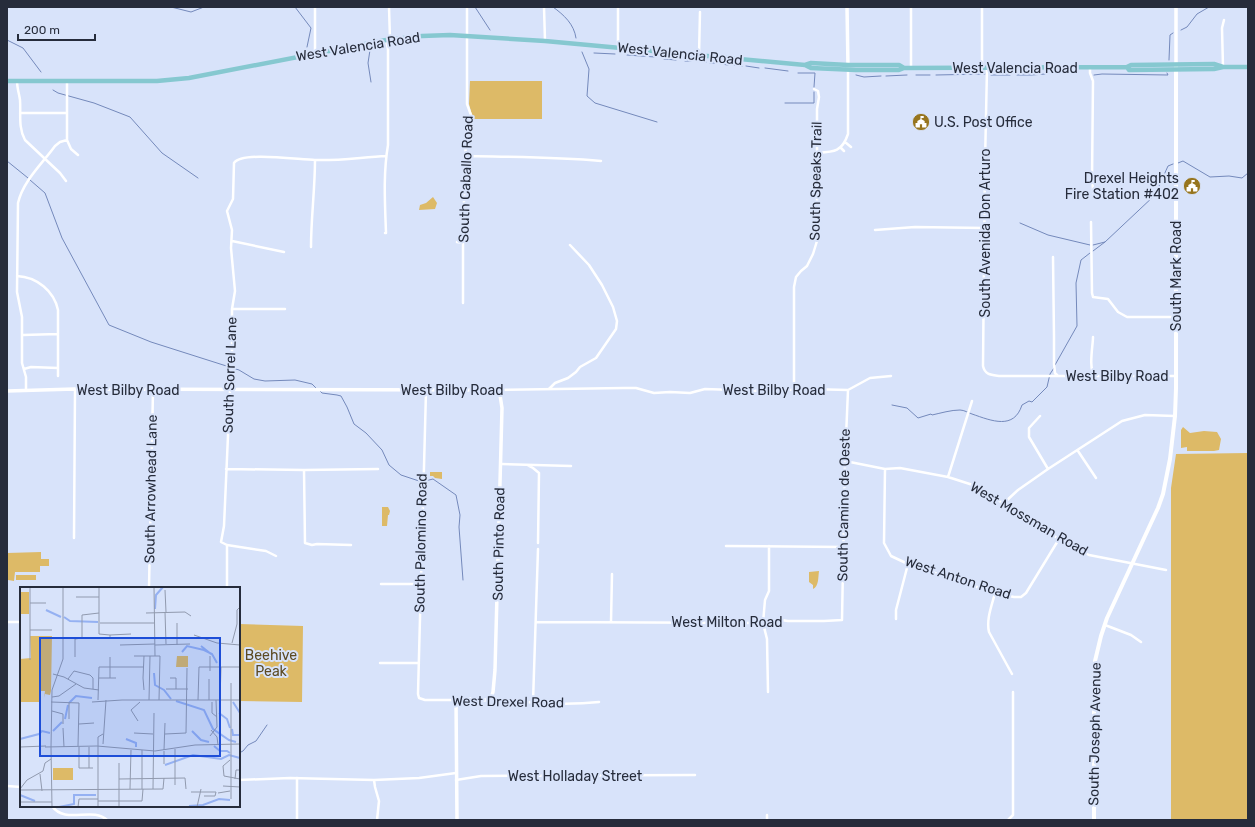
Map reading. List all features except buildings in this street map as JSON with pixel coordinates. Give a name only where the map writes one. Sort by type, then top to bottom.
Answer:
[{"type":"main road","name":"West Valencia Road","points":[[7,81],[157,81],[189,78],[388,39],[468,35],[805,65],[811,63],[848,67],[899,65],[904,68],[1090,68],[1127,67],[1131,65],[1214,69],[1223,67],[1248,67]]},
{"type":"main road","name":"South Mark Road","points":[[1176,67],[1176,376]]},
{"type":"main road","name":"South Joseph Avenue","points":[[1094,820],[1094,678],[1096,655],[1104,625],[1158,508],[1166,482],[1175,416],[1176,376]]},
{"type":"street","points":[[314,7],[315,53]]},
{"type":"street","points":[[385,233],[386,156],[388,145],[389,7]]},
{"type":"street","name":"South Caballo Road","points":[[463,303],[466,136],[471,115],[467,104],[467,7]]},
{"type":"street","points":[[544,7],[545,41]]},
{"type":"street","points":[[618,7],[618,48]]},
{"type":"street","points":[[817,153],[834,152],[841,148],[848,134],[847,7]]},
{"type":"street","points":[[911,7],[911,68]]},
{"type":"street","points":[[982,7],[982,68]]},
{"type":"street","name":"South Mark Road","points":[[1176,7],[1176,67]]},
{"type":"street","points":[[699,56],[700,12]]},
{"type":"street","points":[[1223,67],[1222,28],[1224,20]]},
{"type":"street","name":"South Avenida Don Arturo","points":[[987,374],[984,366],[985,162],[988,68]]},
{"type":"street","points":[[1090,68],[1093,81],[1092,180],[1094,197]]},
{"type":"street","points":[[17,81],[17,91],[20,98],[20,129],[24,140],[60,173],[66,181]]},
{"type":"street","points":[[67,81],[67,140],[71,149],[78,155]]},
{"type":"street","name":"South Speaks Trail","points":[[794,389],[794,287],[796,277],[807,266],[814,254],[817,241],[817,109],[819,97],[818,92],[814,89]]},
{"type":"street","points":[[20,114],[67,114]]},
{"type":"street","points":[[26,390],[26,377],[22,363],[22,317],[17,292],[18,203],[20,193],[26,183],[55,146],[60,142],[67,140]]},
{"type":"street","points":[[845,142],[851,147]]},
{"type":"street","points":[[841,148],[844,151]]},
{"type":"street","points":[[311,247],[312,204],[315,188],[315,160],[386,156]]},
{"type":"street","points":[[466,156],[547,156],[601,161]]},
{"type":"street","name":"South Sorrel Lane","points":[[227,587],[226,545],[221,542],[224,526],[230,390],[232,381],[232,309],[235,291],[232,225],[227,211],[232,199],[233,167],[235,161],[244,158],[276,157],[315,160]]},
{"type":"street","points":[[1091,222],[1093,297],[1108,299],[1118,312],[1127,317],[1176,317]]},
{"type":"street","points":[[875,230],[915,227],[985,228]]},
{"type":"street","points":[[232,241],[284,252]]},
{"type":"street","points":[[457,242],[463,243]]},
{"type":"street","points":[[548,390],[555,384],[568,378],[580,367],[596,358],[616,329],[617,321],[613,307],[602,285],[589,265],[570,245]]},
{"type":"street","name":"West Bilby Road","points":[[1053,257],[1054,364],[1055,373],[1059,376]]},
{"type":"street","points":[[17,276],[32,279],[40,283],[56,302],[58,310],[58,376]]},
{"type":"street","points":[[232,309],[285,309]]},
{"type":"street","points":[[23,335],[58,334]]},
{"type":"street","points":[[1093,337],[1091,368],[1092,374],[1095,376]]},
{"type":"street","points":[[24,369],[31,367],[58,368]]},
{"type":"street","name":"West Bilby Road","points":[[987,374],[999,376],[1176,376]]},
{"type":"street","points":[[848,390],[870,378],[891,376]]},
{"type":"street","name":"West Bilby Road","points":[[7,391],[548,390],[597,387],[636,388],[654,393],[686,393],[705,389],[763,391],[794,389],[848,390]]},
{"type":"street","points":[[74,538],[75,390]]},
{"type":"street","name":"South Arrowhead Lane","points":[[149,587],[153,390]]},
{"type":"street","name":"South Palomino Road","points":[[418,696],[426,390]]},
{"type":"street","name":"South Pinto Road","points":[[491,698],[496,670],[501,464],[502,402],[497,390]]},
{"type":"street","name":"South Camino de Oeste","points":[[842,620],[848,390]]},
{"type":"street","points":[[948,477],[972,401]]},
{"type":"street","points":[[1004,503],[1018,490],[1048,469],[1122,422],[1145,415],[1175,416]]},
{"type":"street","points":[[1040,416],[1029,428],[1028,437],[1048,469]]},
{"type":"street","points":[[1078,451],[1096,478]]},
{"type":"street","name":"West Mossman Road","points":[[845,461],[885,469],[900,468],[948,477],[976,486],[1059,539],[1089,555],[1166,570]]},
{"type":"street","points":[[501,464],[571,466]]},
{"type":"street","points":[[527,465],[539,473],[538,542]]},
{"type":"street","points":[[226,469],[378,469]]},
{"type":"street","name":"West Anton Road","points":[[885,469],[884,543],[892,556],[908,564],[995,593],[1021,597],[1026,592],[1059,539]]},
{"type":"street","points":[[304,470],[305,542],[312,545],[351,545]]},
{"type":"street","points":[[226,545],[266,551],[276,556]]},
{"type":"street","points":[[726,546],[843,547]]},
{"type":"street","points":[[768,692],[767,638],[763,623],[765,600],[769,591],[769,546]]},
{"type":"street","points":[[533,702],[538,549]]},
{"type":"street","points":[[896,620],[896,610],[908,564]]},
{"type":"street","points":[[611,622],[612,574]]},
{"type":"street","points":[[382,584],[420,584]]},
{"type":"street","points":[[995,593],[989,618],[989,632],[1012,674]]},
{"type":"street","name":"West Milton Road","points":[[536,622],[763,623],[781,620],[824,622],[842,620]]},
{"type":"street","points":[[7,622],[20,622]]},
{"type":"street","points":[[1104,625],[1131,635],[1141,642]]},
{"type":"street","points":[[380,663],[419,663]]},
{"type":"street","points":[[1008,820],[1012,814],[1013,692]]},
{"type":"street","name":"West Drexel Road","points":[[418,696],[425,700],[486,700],[491,698],[516,702],[582,704],[599,702]]},
{"type":"street","points":[[456,700],[457,820]]},
{"type":"street","points":[[240,780],[296,778],[374,780],[419,778],[456,773]]},
{"type":"street","name":"West Holladay Street","points":[[456,780],[480,776],[695,775]]},
{"type":"street","points":[[296,778],[297,820]]},
{"type":"street","points":[[374,780],[379,801],[377,820]]},
{"type":"street","points":[[7,786],[20,787]]},
{"type":"street","points":[[52,807],[54,810],[59,812],[74,815],[98,815],[107,820]]},
{"type":"street","points":[[767,815],[767,820]]},
{"type":"green space","points":[[470,81],[542,81],[542,119],[473,119],[469,104]]},
{"type":"green space","points":[[433,197],[437,203],[435,209],[419,210],[420,205],[426,203]]},
{"type":"green space","points":[[1183,427],[1190,433],[1204,431],[1217,432],[1221,439],[1219,450],[1187,451],[1187,447],[1181,448],[1181,430]]},
{"type":"green space","points":[[1248,453],[1248,820],[1171,820],[1171,488],[1176,454]]},
{"type":"green space","points":[[430,472],[442,472],[442,479],[430,476]]},
{"type":"green space","points":[[382,507],[388,507],[390,511],[387,526],[382,526]]},
{"type":"green space","points":[[41,552],[41,559],[49,559],[49,566],[40,566],[40,572],[15,572],[14,581],[8,580],[7,553]]},
{"type":"green space","points":[[819,571],[817,584],[813,589],[813,585],[809,582],[809,572]]},
{"type":"green space","points":[[16,575],[36,575],[36,580],[16,580]]},
{"type":"green space","name":"Beehive Peak","points":[[240,624],[303,626],[302,702],[240,701]]},
{"type":"waterway","points":[[171,7],[191,12],[204,7]]},
{"type":"waterway","points":[[295,7],[311,28],[307,47]]},
{"type":"waterway","points":[[475,7],[490,30]]},
{"type":"waterway","points":[[553,7],[571,24],[576,38]]},
{"type":"waterway","points":[[1181,30],[1187,27],[1197,14],[1209,7]]},
{"type":"waterway","points":[[1169,60],[1170,35],[1173,33]]},
{"type":"waterway","points":[[7,40],[23,48],[41,72]]},
{"type":"waterway","points":[[370,50],[368,63],[371,82]]},
{"type":"waterway","points":[[582,52],[589,69],[587,96],[595,103],[657,122]]},
{"type":"waterway","points":[[594,53],[615,54]]},
{"type":"waterway","points":[[627,55],[655,57]]},
{"type":"waterway","points":[[664,59],[676,60]]},
{"type":"waterway","points":[[685,61],[691,61]]},
{"type":"waterway","points":[[710,63],[715,63]]},
{"type":"waterway","points":[[721,64],[728,65]]},
{"type":"waterway","points":[[734,65],[742,66]]},
{"type":"waterway","points":[[746,66],[759,68]]},
{"type":"waterway","points":[[765,68],[788,71]]},
{"type":"waterway","points":[[798,73],[815,73],[814,87]]},
{"type":"waterway","points":[[1094,75],[1168,75],[1167,73]]},
{"type":"waterway","points":[[936,75],[985,74]]},
{"type":"waterway","points":[[1017,75],[1046,74]]},
{"type":"waterway","points":[[856,75],[864,77],[881,76]]},
{"type":"waterway","points":[[886,76],[907,75]]},
{"type":"waterway","points":[[916,75],[930,75]]},
{"type":"waterway","points":[[991,75],[1010,75]]},
{"type":"waterway","points":[[53,90],[58,93],[94,103],[130,117],[162,153],[198,178]]},
{"type":"waterway","points":[[785,103],[814,103],[814,92]]},
{"type":"waterway","points":[[7,161],[28,178]]},
{"type":"waterway","points":[[1178,163],[1183,161],[1210,177],[1229,176],[1242,178],[1248,173]]},
{"type":"waterway","points":[[1093,245],[1105,242],[1155,195],[1168,166],[1173,164]]},
{"type":"waterway","points":[[30,180],[45,193],[62,238],[109,325],[151,342],[239,370],[254,379],[265,381],[295,380],[312,384],[316,388]]},
{"type":"waterway","points":[[1020,223],[1048,235],[1090,245]]},
{"type":"waterway","points":[[1093,251],[1105,242]]},
{"type":"waterway","points":[[1055,365],[1077,326],[1076,283],[1081,260],[1090,253]]},
{"type":"waterway","points":[[892,405],[907,408],[918,418],[931,414],[960,410],[994,421],[1008,421],[1014,418],[1022,405],[1029,401],[1032,402],[1047,387],[1050,374],[1054,368]]},
{"type":"waterway","points":[[320,391],[322,393],[341,396],[354,424],[366,433],[382,450],[389,465],[401,475],[419,481],[433,479],[456,495],[460,515],[459,527],[463,580]]},
{"type":"waterway","points":[[240,752],[248,745],[256,741],[267,725]]},
{"type":"place","name":"U.S. Post Office","points":[[921,122]]},
{"type":"place","name":"Drexel Heights Fire Station #402","points":[[1192,186]]}]
